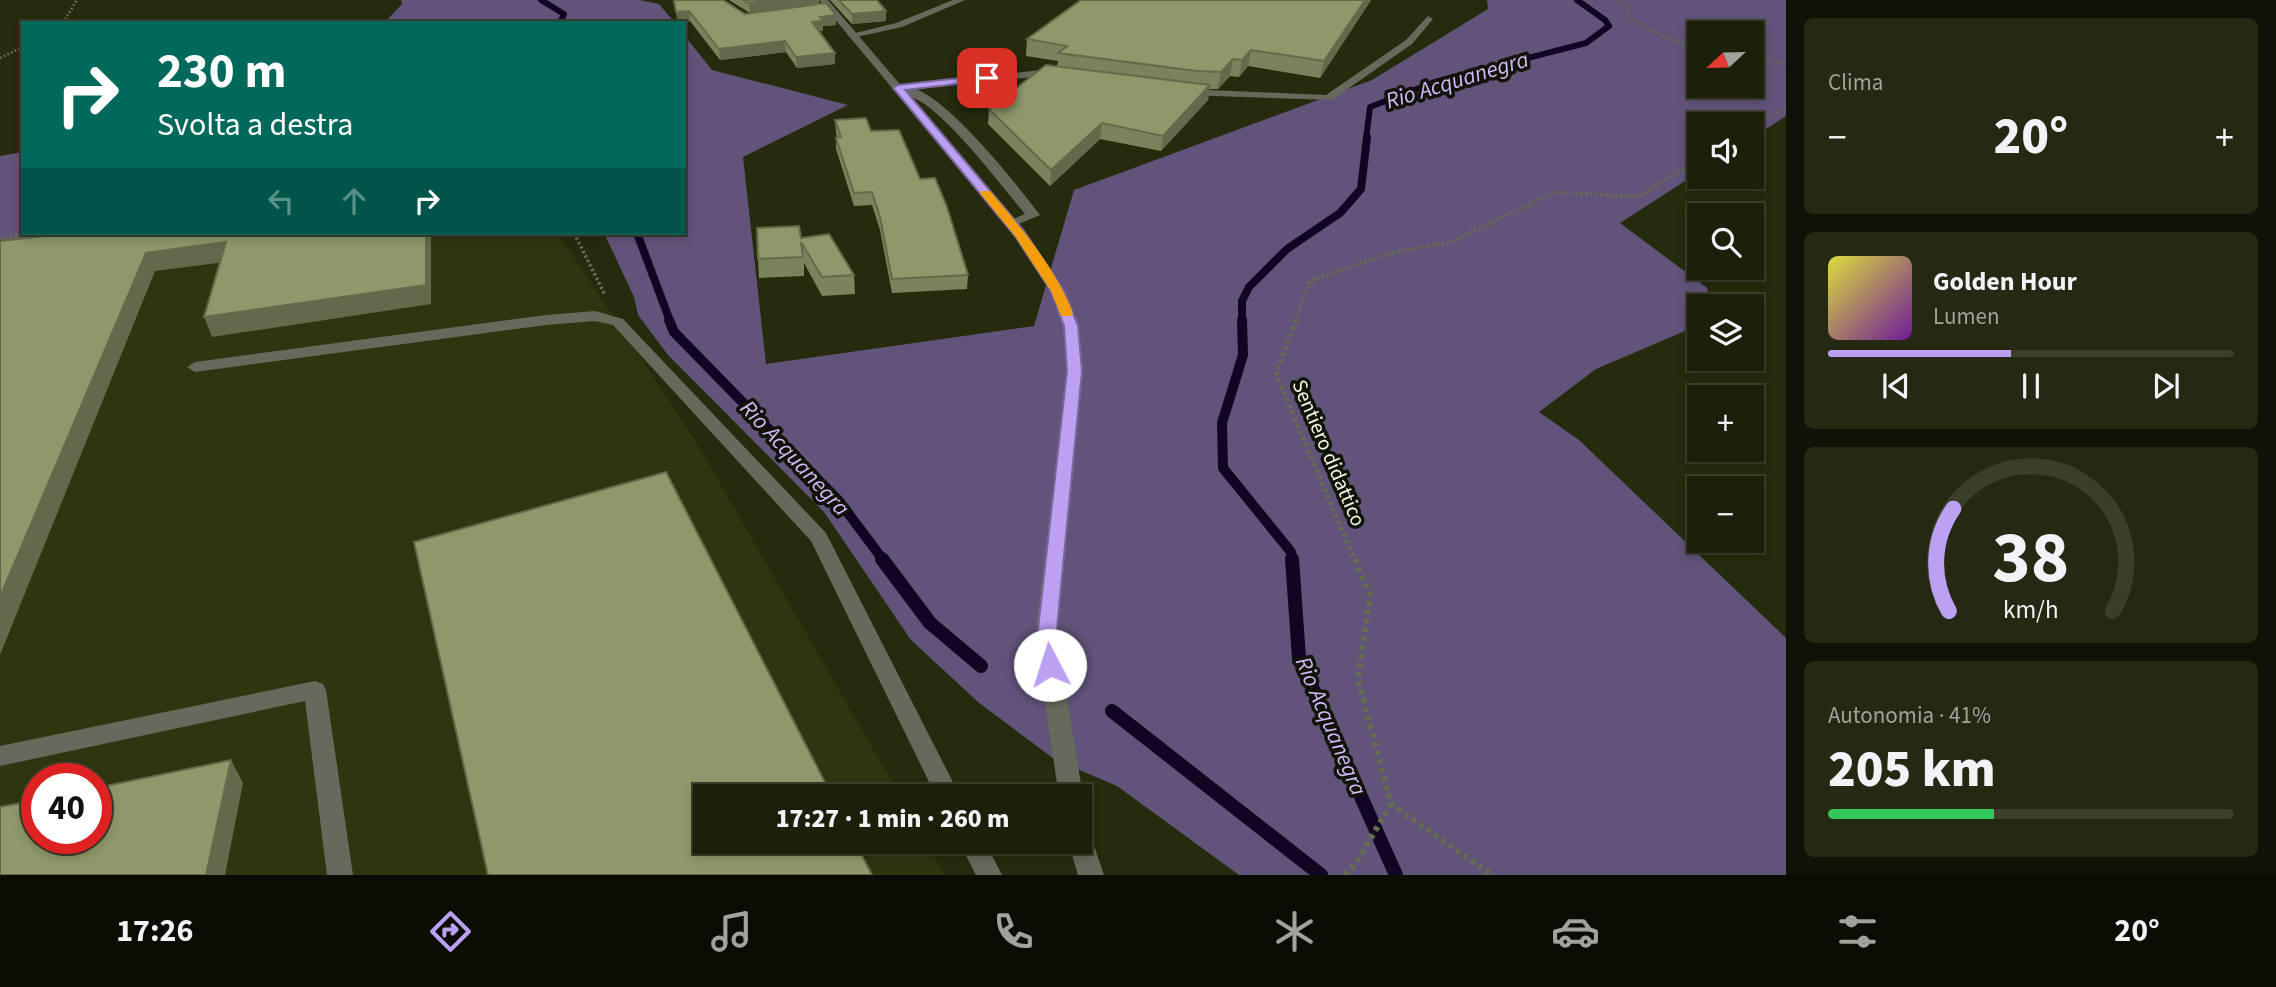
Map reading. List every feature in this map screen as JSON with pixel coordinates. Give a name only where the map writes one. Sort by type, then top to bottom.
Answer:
[{"type":"street","points":[[852,35],[899,25],[961,0]]},
{"type":"street","points":[[823,7],[852,35],[1011,223],[1058,291],[1071,326],[1075,371],[1046,638],[1068,784]]},
{"type":"street","points":[[1169,90],[1328,98],[1409,42],[1428,19]]},
{"type":"street","points":[[898,88],[1042,72],[1067,76]]},
{"type":"street","points":[[898,88],[914,90],[937,107],[1032,215],[1011,223]]},
{"type":"street","points":[[195,367],[546,320],[595,316],[618,322],[819,538],[942,784]]},
{"type":"street","points":[[0,756],[315,690],[340,875]]},
{"type":"street","points":[[978,854],[989,875]]},
{"type":"street","points":[[1085,854],[1091,875]]},
{"type":"path","points":[[64,21],[77,0]]},
{"type":"path","points":[[1616,0],[1629,7],[1629,17],[1651,31],[1687,46]]},
{"type":"path","points":[[0,58],[21,48]]},
{"type":"path","points":[[1764,59],[1786,64]]},
{"type":"path","points":[[1764,120],[1786,108]]},
{"type":"path","name":"Sentiero didattico","points":[[1391,804],[1358,679],[1370,595],[1276,373],[1310,281],[1390,253],[1451,242],[1555,192],[1638,197],[1687,166]]},
{"type":"path","points":[[0,239],[23,235]]},
{"type":"path","points":[[575,235],[618,322]]},
{"type":"path","points":[[1345,875],[1356,863],[1391,804],[1492,875]]},
{"type":"shaded area","points":[[401,0],[640,0],[659,4],[673,21],[386,21],[402,4]]},
{"type":"shaded area","points":[[1487,0],[1786,0],[1786,116],[1764,130],[1764,112],[1687,112],[1687,180],[1620,223],[1687,273],[1687,280],[1696,280],[1707,288],[1708,294],[1687,294],[1687,330],[1596,369],[1539,412],[1579,440],[1687,543],[1687,553],[1697,553],[1786,638],[1786,875],[1239,875],[1117,786],[1054,759],[978,702],[911,640],[824,512],[668,355],[638,315],[634,297],[605,235],[686,235],[686,38],[712,70],[848,105],[743,157],[766,364],[1034,326],[1074,190],[1372,80],[1488,9]]},
{"type":"shaded area","points":[[21,152],[21,235],[222,235],[0,290],[0,156]]},
{"type":"shaded area","points":[[0,233],[559,235],[695,440],[893,784],[693,784],[693,854],[933,854],[945,875],[0,875]]},
{"type":"building","points":[[674,0],[723,0],[745,14],[826,3],[836,15],[820,17],[823,21],[812,22],[835,53],[796,57],[785,41],[719,49],[689,11],[676,12]]},
{"type":"building","points":[[743,0],[777,0],[749,3]]},
{"type":"building","points":[[839,0],[877,0],[886,11],[852,14]]},
{"type":"building","points":[[1081,0],[1365,0],[1324,61],[1251,50],[1242,60],[1233,59],[1221,72],[1058,53],[1067,46],[1027,39]]},
{"type":"building","points":[[1046,65],[1210,85],[1163,136],[1102,123],[1051,170],[989,109]]},
{"type":"building","points":[[866,118],[871,131],[899,130],[920,179],[935,178],[968,275],[892,279],[880,217],[872,192],[854,193],[836,138],[841,137],[835,120]]},
{"type":"building","points":[[799,226],[801,238],[829,234],[854,275],[822,277],[801,242],[803,257],[758,259],[757,228]]},
{"type":"building","points":[[53,235],[426,235],[426,285],[204,317],[226,242],[146,253],[0,597],[0,241]]},
{"type":"building","points":[[666,472],[826,784],[693,784],[693,854],[861,854],[872,875],[488,875],[414,542]]},
{"type":"building","points":[[231,760],[206,875],[0,875],[0,807],[21,803],[21,854],[112,854],[112,785]]},
{"type":"waterway","name":"Rio Acquanegra","points":[[541,0],[564,14],[561,21]]},
{"type":"waterway","name":"Rio Acquanegra","points":[[1366,139],[1370,107],[1435,82],[1586,43],[1609,26],[1605,20],[1577,0]]},
{"type":"waterway","name":"Rio Acquanegra","points":[[1242,320],[1242,301],[1249,287],[1287,249],[1340,213],[1361,189],[1367,137]]},
{"type":"waterway","name":"Rio Acquanegra","points":[[638,235],[670,321]]},
{"type":"waterway","name":"Rio Acquanegra","points":[[669,320],[674,332],[839,501],[884,561]]},
{"type":"waterway","name":"Rio Acquanegra","points":[[1242,320],[1243,355],[1222,423],[1223,468],[1291,552],[1292,561]]},
{"type":"waterway","name":"Rio Acquanegra","points":[[882,559],[930,623],[981,666]]},
{"type":"waterway","name":"Rio Acquanegra","points":[[1292,559],[1299,658],[1396,875]]},
{"type":"waterway","name":"Rio Acquanegra","points":[[1112,711],[1321,875]]},
{"type":"slow traffic","points":[[986,193],[1020,234],[1058,291],[1066,313]]},
{"type":"route","points":[[987,78],[898,88],[1020,234],[1058,291],[1071,326],[1075,371],[1046,638],[1050,665]]}]
